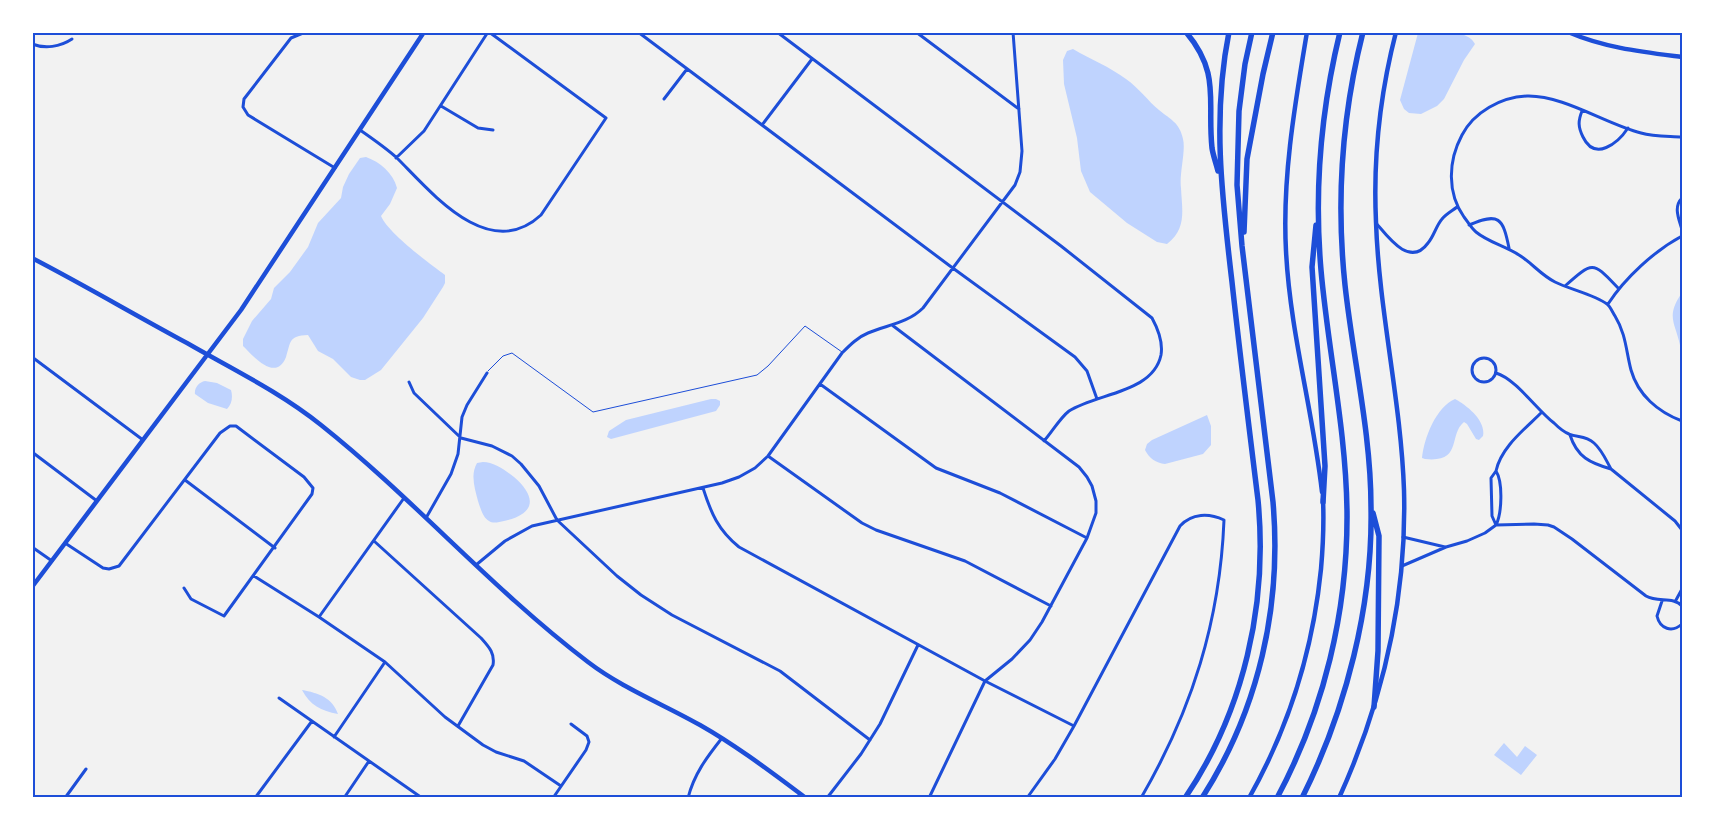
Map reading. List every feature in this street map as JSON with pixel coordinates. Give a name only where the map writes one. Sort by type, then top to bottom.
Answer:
[{"type":"highway","points":[[1186,32],[1202,55],[1208,71],[1211,95],[1212,148],[1221,184]]},
{"type":"highway","points":[[1185,798],[1212,750],[1236,694],[1252,635],[1260,574],[1261,538],[1258,500],[1221,184],[1220,110],[1230,32]]},
{"type":"highway","points":[[1202,798],[1228,752],[1251,696],[1268,631],[1275,576],[1273,502],[1242,246],[1237,185],[1242,87],[1252,32]]},
{"type":"highway","points":[[1242,246],[1246,209],[1247,159],[1274,32]]},
{"type":"highway","points":[[1323,502],[1325,466],[1312,267],[1323,124],[1340,32]]},
{"type":"highway","points":[[1302,798],[1327,742],[1349,673],[1368,577],[1372,506],[1368,455],[1345,285],[1341,212],[1346,116],[1363,32]]},
{"type":"highway","points":[[1277,798],[1301,746],[1324,684],[1337,624],[1346,558],[1346,480],[1322,284],[1318,196]]},
{"type":"highway","points":[[1372,506],[1379,536],[1378,651],[1374,707]]},
{"type":"main road","points":[[32,587],[246,302],[424,32]]},
{"type":"main road","points":[[1248,798],[1268,760],[1295,693],[1306,657],[1320,574],[1323,502],[1316,442],[1289,288],[1285,234],[1288,167],[1307,32]]},
{"type":"main road","points":[[1339,798],[1358,753],[1374,707],[1392,636],[1402,566],[1404,491],[1402,450],[1381,285],[1376,223],[1376,173],[1380,115],[1387,68],[1396,32]]},
{"type":"main road","points":[[1568,32],[1599,44],[1621,49],[1682,57]]},
{"type":"main road","points":[[32,258],[260,384],[308,415],[404,498],[547,629],[589,663],[630,688],[722,738],[754,758],[799,796],[806,798]]},
{"type":"street","points":[[360,130],[396,158],[438,199],[466,220],[481,228],[496,232],[510,232],[525,227],[541,215],[606,118],[489,32],[424,130],[396,158]]},
{"type":"street","points":[[638,32],[954,269],[1075,357],[1087,371],[1097,399]]},
{"type":"street","points":[[777,32],[1003,202],[1152,318],[1161,342],[1159,363],[1155,371],[1140,383],[1078,406],[1067,413],[1044,441]]},
{"type":"street","points":[[916,32],[1019,109]]},
{"type":"street","points":[[476,565],[515,534],[532,526],[703,488],[739,477],[755,468],[768,456],[842,352],[857,338],[866,333],[907,319],[921,310],[954,269],[1015,186],[1022,163],[1022,151],[1013,32]]},
{"type":"street","points":[[318,33],[299,34],[291,38],[244,99],[243,107],[248,115],[335,168]]},
{"type":"street","points":[[32,44],[54,47],[72,39]]},
{"type":"street","points":[[762,125],[812,59]]},
{"type":"street","points":[[664,100],[687,69]]},
{"type":"street","points":[[1682,136],[1650,135],[1552,100],[1526,96],[1497,103],[1479,114],[1462,135],[1453,156],[1451,173],[1451,184],[1457,207],[1469,225],[1480,235],[1510,249],[1545,276],[1608,304],[1620,324],[1627,345],[1634,380],[1644,395],[1661,411],[1682,421]]},
{"type":"street","points":[[441,106],[478,128],[493,130]]},
{"type":"street","points":[[1582,111],[1578,121],[1580,131],[1586,142],[1593,148],[1604,148],[1616,143],[1628,128]]},
{"type":"street","points":[[1682,198],[1677,208],[1682,230]]},
{"type":"street","points":[[1376,223],[1389,239],[1402,250],[1409,252],[1423,249],[1442,218],[1457,207]]},
{"type":"street","points":[[1469,225],[1490,217],[1498,220],[1503,225],[1510,249]]},
{"type":"street","points":[[1608,304],[1619,289],[1659,250],[1682,236]]},
{"type":"street","points":[[1565,286],[1584,269],[1592,267],[1603,272],[1619,289]]},
{"type":"street","points":[[892,325],[1079,467],[1088,477],[1096,501],[1096,513],[1087,538],[1051,606],[1030,640],[1012,659],[985,681],[929,798]]},
{"type":"street","points":[[32,357],[143,440]]},
{"type":"street","points":[[1480,358],[1488,358],[1494,363],[1496,373],[1492,380],[1484,382],[1476,379],[1472,368],[1480,358]]},
{"type":"street","points":[[426,518],[451,474],[458,454],[462,417],[467,405],[487,373]]},
{"type":"street","points":[[1496,373],[1503,376],[1525,394],[1552,422],[1570,435],[1582,456],[1595,465],[1611,468]]},
{"type":"street","points":[[409,382],[414,394],[460,438],[492,446],[507,453],[521,464],[539,486],[557,520],[617,576],[641,595],[672,615],[780,672],[870,740]]},
{"type":"street","points":[[820,384],[936,468],[1000,493],[1087,538]]},
{"type":"street","points":[[1496,525],[1492,516],[1491,478],[1496,471],[1502,454],[1508,446],[1542,412]]},
{"type":"street","points":[[65,543],[103,568],[109,569],[119,566],[224,428],[233,426],[241,429],[304,477],[313,488],[312,494],[275,548],[224,616],[191,599],[184,588]]},
{"type":"street","points":[[1570,435],[1579,435],[1594,442],[1603,453],[1611,468],[1675,521],[1682,530]]},
{"type":"street","points":[[32,452],[97,501]]},
{"type":"street","points":[[768,456],[862,523],[876,530],[966,561],[1051,606]]},
{"type":"street","points":[[1402,566],[1485,533],[1496,525],[1500,517],[1500,477],[1496,471]]},
{"type":"street","points":[[185,480],[275,548]]},
{"type":"street","points":[[703,488],[711,513],[718,526],[739,547],[985,681],[1074,726]]},
{"type":"street","points":[[319,617],[404,498]]},
{"type":"street","points":[[1027,798],[1055,758],[1074,726],[1180,526],[1188,519],[1212,515],[1224,520],[1223,556],[1211,627],[1198,672],[1173,737],[1158,768],[1140,798]]},
{"type":"street","points":[[1496,525],[1534,524],[1554,527],[1646,596],[1662,601],[1676,600],[1682,606]]},
{"type":"street","points":[[1403,537],[1446,547]]},
{"type":"street","points":[[374,541],[491,649],[494,658],[493,665],[458,726]]},
{"type":"street","points":[[32,547],[52,561]]},
{"type":"street","points":[[254,576],[385,662],[439,712],[483,745],[496,752],[518,758],[561,786]]},
{"type":"street","points":[[1676,600],[1682,589]]},
{"type":"street","points":[[1662,601],[1657,616],[1660,624],[1668,629],[1673,629],[1682,624]]},
{"type":"street","points":[[828,798],[870,740],[918,645]]},
{"type":"street","points":[[334,737],[385,662]]},
{"type":"street","points":[[279,698],[422,798]]},
{"type":"street","points":[[255,798],[312,721]]},
{"type":"street","points":[[553,798],[586,750],[589,742],[587,736],[571,724]]},
{"type":"street","points":[[688,798],[695,776],[722,738]]},
{"type":"street","points":[[344,798],[369,761]]},
{"type":"street","points":[[65,798],[86,769]]},
{"type":"lane","points":[[487,373],[503,356],[512,353],[593,412],[757,375],[768,366],[805,326],[842,352]]},
{"type":"water","points":[[1418,33],[1457,33],[1465,35],[1475,44],[1464,60],[1444,99],[1437,106],[1421,114],[1409,113],[1404,109],[1400,100]]},
{"type":"water","points":[[1073,49],[1126,79],[1174,122],[1179,129],[1184,144],[1181,182],[1182,219],[1178,232],[1167,244],[1157,242],[1127,223],[1090,192],[1081,171],[1077,138],[1064,84],[1063,60],[1067,51]]},
{"type":"water","points":[[366,157],[385,169],[397,188],[390,204],[381,216],[385,223],[410,247],[445,275],[445,283],[423,318],[381,370],[365,380],[351,377],[333,359],[318,351],[308,335],[294,338],[291,341],[282,364],[276,368],[264,365],[243,346],[243,339],[252,321],[271,299],[274,288],[290,272],[308,247],[318,223],[341,198],[343,187],[349,174],[360,158]]},
{"type":"water","points":[[1681,294],[1682,356],[1673,320],[1674,308]]},
{"type":"water","points":[[205,381],[217,383],[231,390],[232,400],[227,409],[208,403],[195,394],[197,386]]},
{"type":"water","points":[[711,399],[720,401],[716,411],[611,439],[607,437],[609,431],[626,420]]},
{"type":"water","points":[[1455,399],[1475,414],[1482,425],[1483,436],[1479,440],[1476,439],[1464,422],[1459,427],[1453,447],[1445,457],[1437,459],[1422,458],[1425,441],[1432,424],[1442,409]]},
{"type":"water","points":[[1207,415],[1211,426],[1211,445],[1203,454],[1165,464],[1151,458],[1145,450],[1147,444],[1152,440]]},
{"type":"water","points":[[483,462],[499,467],[514,477],[527,491],[530,504],[522,514],[504,521],[491,522],[487,520],[478,501],[473,477],[477,463]]},
{"type":"water","points":[[302,690],[324,697],[332,704],[338,714],[317,706],[309,700]]},
{"type":"water","points":[[1504,743],[1517,757],[1525,746],[1537,755],[1521,775],[1494,755]]}]
